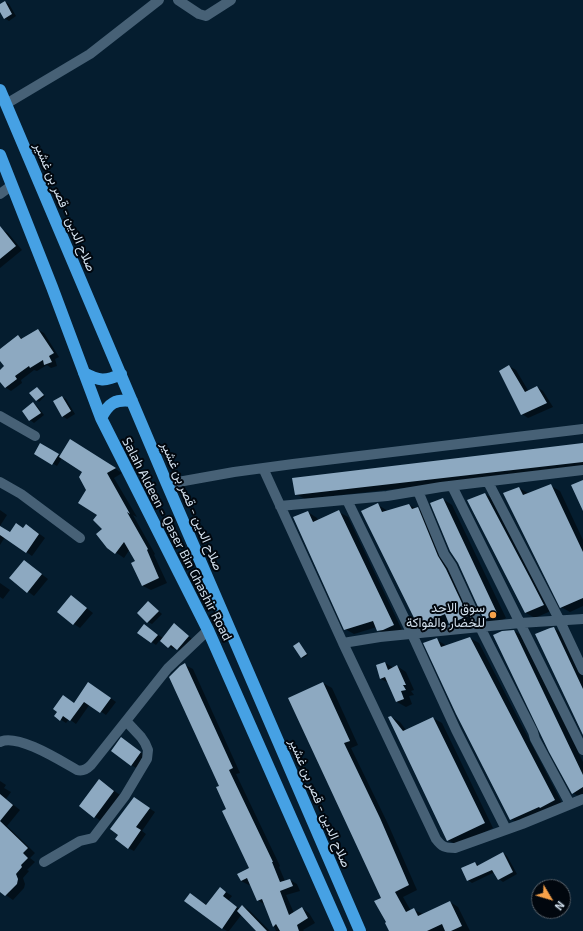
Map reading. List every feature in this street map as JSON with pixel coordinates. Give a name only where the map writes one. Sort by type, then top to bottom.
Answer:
[{"type":"highway","name":"صلاح الدين - قصر بن غشير","points":[[0,90],[167,484],[360,931]]},
{"type":"highway","name":"Salah Aldeen - Qaser Bin Ghashir Road","points":[[0,155],[52,287],[101,418],[208,630],[341,931]]},
{"type":"highway","points":[[84,373],[95,379],[102,380],[114,378],[121,374]]},
{"type":"highway","points":[[101,418],[110,404],[122,400],[132,401]]},
{"type":"street","points":[[6,104],[90,54],[159,0]]},
{"type":"street","points":[[178,0],[199,14],[206,16],[231,0]]},
{"type":"street","points":[[0,194],[11,186]]},
{"type":"street","points":[[0,416],[35,436]]},
{"type":"street","points":[[167,484],[263,468],[583,429]]},
{"type":"street","points":[[263,468],[343,643],[436,839],[441,846],[446,848],[455,848],[583,799]]},
{"type":"street","points":[[280,506],[347,500],[583,470]]},
{"type":"street","points":[[0,482],[21,494],[80,538]]},
{"type":"street","points":[[488,482],[560,621],[583,670]]},
{"type":"street","points":[[452,486],[583,750]]},
{"type":"street","points":[[418,491],[444,554],[452,566],[480,627],[533,732],[535,739],[570,804]]},
{"type":"street","points":[[347,500],[412,634],[456,730],[506,829]]},
{"type":"street","points":[[343,643],[480,627],[583,619]]},
{"type":"street","points":[[2,738],[27,744],[77,770],[83,771],[91,765],[127,722],[145,695],[168,668],[208,630]]},
{"type":"street","points":[[44,862],[80,841],[93,838],[125,796],[147,758],[148,750],[146,743],[141,736],[127,722]]},
{"type":"building","points":[[5,1],[12,14],[4,19],[0,12],[0,4]]},
{"type":"building","points":[[0,226],[16,246],[0,259]]},
{"type":"building","points":[[38,329],[54,353],[49,356],[52,362],[44,365],[43,360],[30,368],[29,366],[15,376],[17,379],[5,388],[0,382],[0,370],[4,366],[0,361],[0,349],[18,335],[21,339]]},
{"type":"building","points":[[509,365],[525,392],[537,386],[547,403],[521,415],[499,371]]},
{"type":"building","points":[[37,387],[44,395],[36,401],[29,393]]},
{"type":"building","points":[[62,396],[71,411],[62,417],[53,401]]},
{"type":"building","points":[[33,402],[41,413],[29,421],[22,411]]},
{"type":"building","points":[[70,439],[116,468],[107,473],[148,549],[147,550],[159,578],[142,586],[131,563],[135,561],[124,542],[115,554],[107,548],[96,534],[102,529],[93,520],[97,515],[78,503],[86,490],[79,477],[82,472],[59,457]]},
{"type":"building","points":[[40,443],[59,454],[52,465],[34,454]]},
{"type":"building","points":[[583,443],[583,462],[295,495],[292,478]]},
{"type":"building","points":[[583,480],[583,511],[571,485]]},
{"type":"building","points":[[551,484],[583,552],[583,598],[560,608],[503,493],[519,487],[523,495]]},
{"type":"building","points":[[485,493],[544,605],[525,613],[467,500]]},
{"type":"building","points":[[443,498],[497,613],[484,620],[458,563],[450,551],[430,503]]},
{"type":"building","points":[[378,503],[382,512],[409,504],[412,509],[418,507],[438,556],[446,569],[468,616],[449,624],[445,614],[418,626],[361,511]]},
{"type":"building","points":[[339,510],[394,625],[383,630],[377,631],[373,621],[344,630],[293,517],[308,511],[313,522]]},
{"type":"building","points":[[16,523],[23,528],[26,524],[39,534],[26,553],[0,535],[0,526],[10,532]]},
{"type":"building","points":[[24,560],[42,574],[27,593],[9,578]]},
{"type":"building","points":[[71,595],[87,608],[73,625],[57,612]]},
{"type":"building","points":[[148,601],[159,611],[147,623],[137,613]]},
{"type":"building","points":[[174,623],[189,636],[177,650],[171,645],[168,648],[160,641]]},
{"type":"building","points":[[144,624],[158,635],[151,643],[137,633]]},
{"type":"building","points":[[554,627],[583,689],[583,735],[535,634]]},
{"type":"building","points":[[514,630],[583,775],[583,787],[572,794],[549,752],[493,635],[502,631]]},
{"type":"building","points":[[470,637],[555,800],[540,808],[539,807],[510,820],[456,714],[423,643],[437,638],[441,647]]},
{"type":"building","points":[[299,642],[307,654],[301,658],[293,646]]},
{"type":"building","points":[[385,662],[388,670],[397,665],[406,685],[403,685],[406,690],[401,691],[404,699],[396,702],[385,677],[380,679],[376,665]]},
{"type":"building","points":[[185,663],[233,768],[229,770],[273,862],[280,882],[290,879],[293,886],[280,891],[289,915],[302,907],[308,918],[297,925],[299,931],[280,931],[276,924],[273,927],[262,899],[257,901],[247,878],[241,881],[237,874],[249,868],[222,811],[226,809],[216,787],[219,786],[169,677]]},
{"type":"building","points":[[88,682],[111,698],[100,713],[84,702],[70,721],[63,716],[60,721],[54,716],[57,712],[53,709],[63,695],[74,703]]},
{"type":"building","points":[[323,682],[350,741],[344,743],[380,818],[409,885],[395,892],[406,912],[414,908],[418,916],[450,901],[462,926],[451,931],[445,931],[442,924],[427,931],[389,931],[385,923],[386,922],[374,901],[381,898],[288,698]]},
{"type":"building","points":[[391,716],[403,731],[433,717],[485,823],[447,841],[388,717]]},
{"type":"building","points":[[121,737],[141,752],[131,766],[111,751]]},
{"type":"building","points":[[99,779],[114,791],[94,818],[79,806]]},
{"type":"building","points":[[0,794],[13,805],[0,821]]},
{"type":"building","points":[[134,797],[150,808],[136,827],[141,830],[128,849],[115,839],[118,835],[110,829]]},
{"type":"building","points":[[0,821],[28,848],[23,853],[28,858],[21,865],[22,867],[16,874],[18,879],[17,884],[5,896],[0,892]]},
{"type":"building","points":[[503,852],[513,872],[498,880],[492,870],[467,881],[461,868],[475,862],[477,866]]},
{"type":"building","points":[[220,887],[226,892],[223,896],[237,907],[222,929],[184,901],[190,893],[206,905]]},
{"type":"building","points":[[242,905],[267,931],[256,931],[237,911]]},
{"type":"place","name":"سوق الاحد للخضار والفواكة","points":[[493,615]]}]
